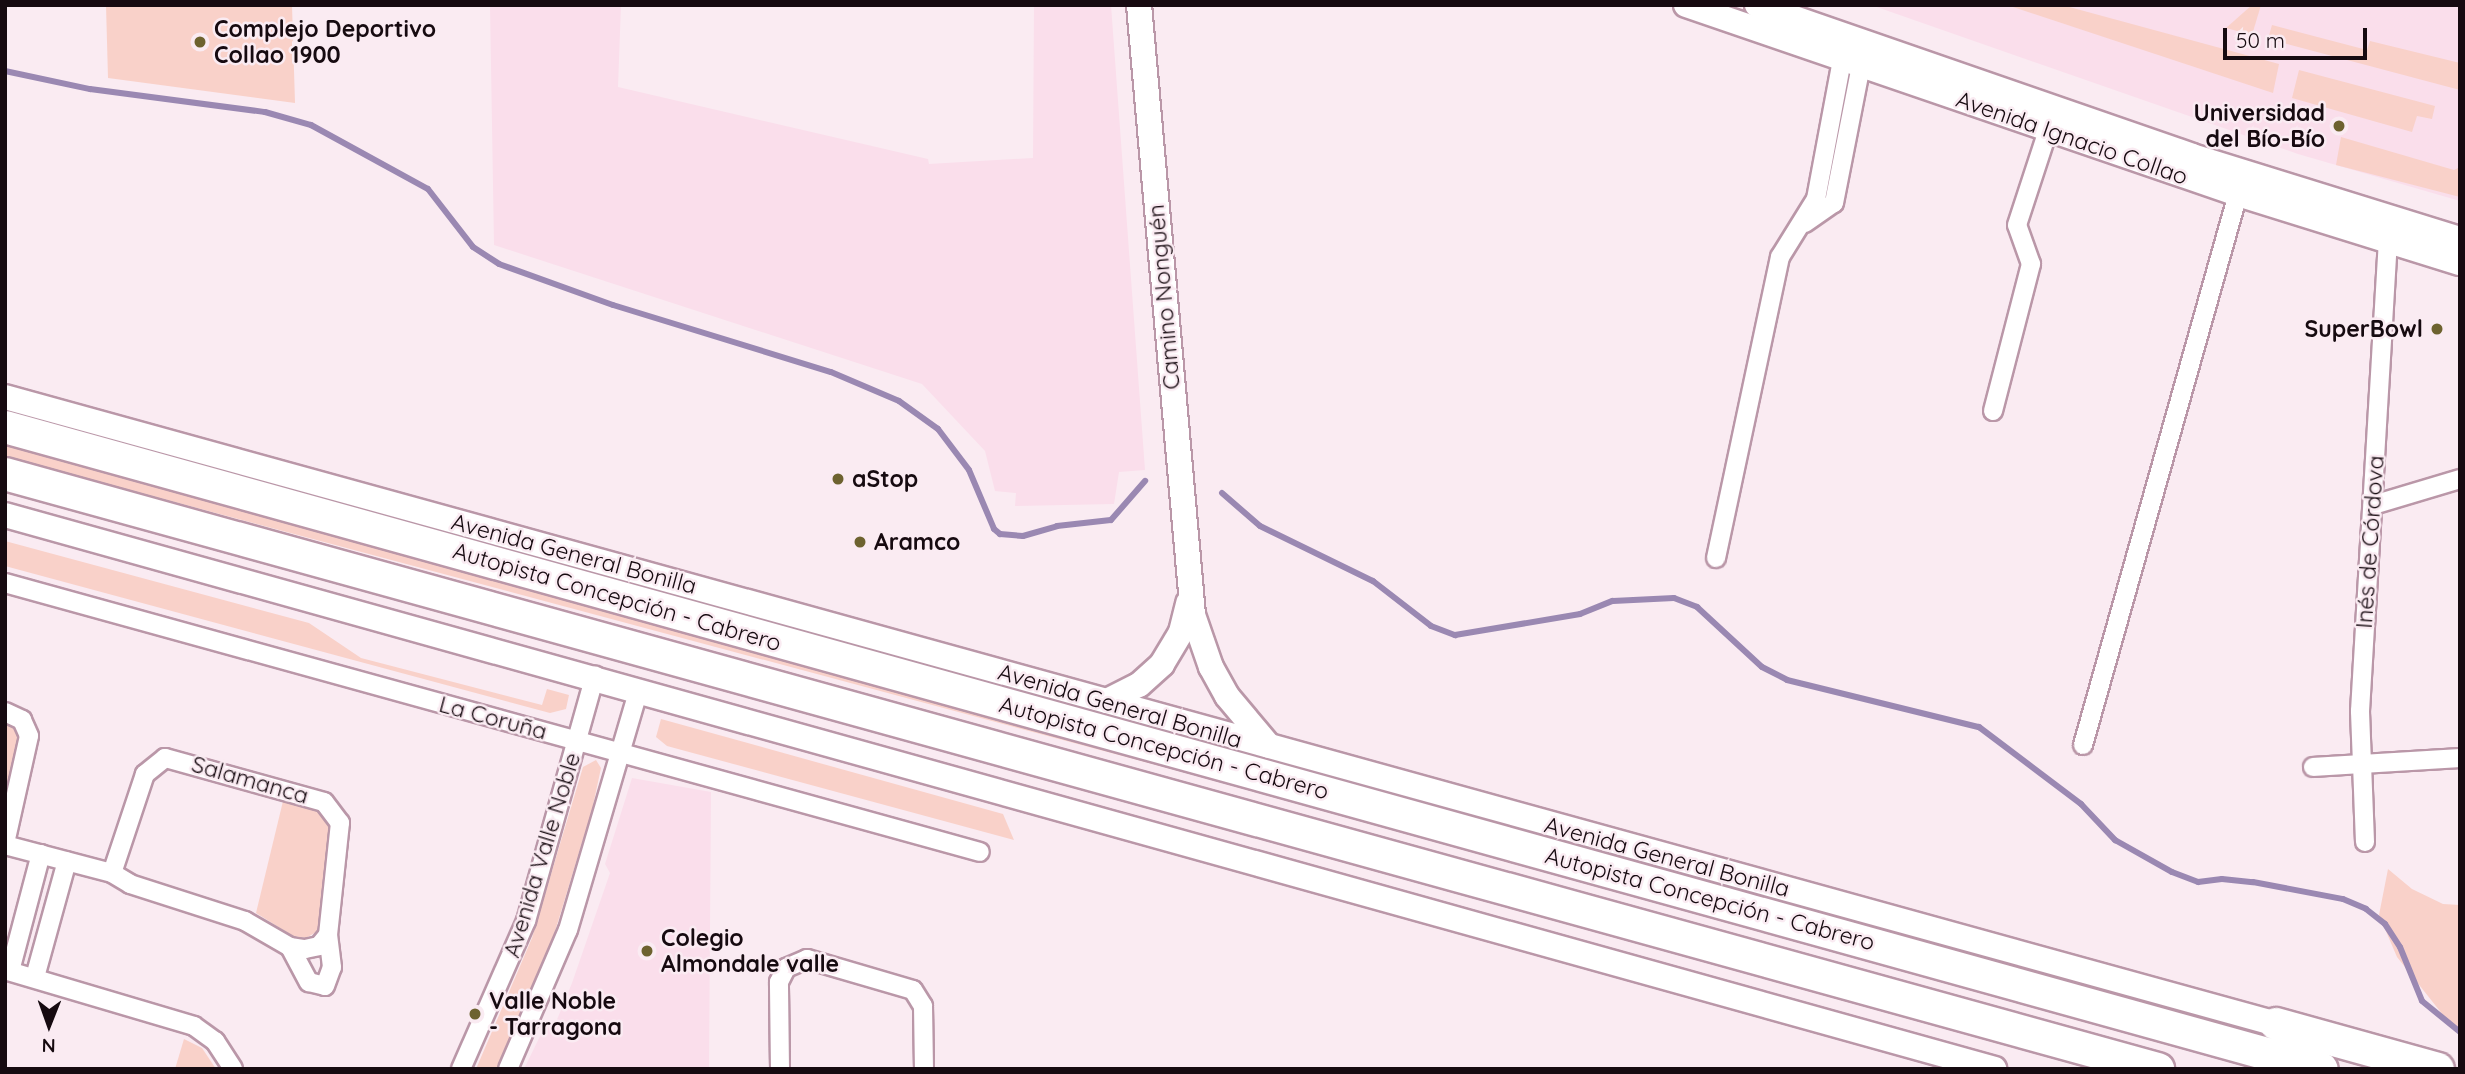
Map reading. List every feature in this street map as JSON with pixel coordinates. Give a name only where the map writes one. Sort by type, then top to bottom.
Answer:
[{"type":"highway","name":"Autopista Concepción - Cabrero","points":[[5,427],[2322,1069]]},
{"type":"highway","name":"Autopista Concepción - Cabrero","points":[[5,474],[2158,1069]]},
{"type":"highway","points":[[2276,1024],[2438,1069]]},
{"type":"main road","name":"Camino Nonguén","points":[[1139,5],[1189,588],[1211,667],[1237,712],[1271,748]]},
{"type":"main road","name":"Avenida Ignacio Collao","points":[[1686,5],[2048,131],[2460,263]]},
{"type":"main road","name":"Avenida Ignacio Collao","points":[[1757,5],[2204,160],[2460,239]]},
{"type":"main road","name":"Avenida General Bonilla","points":[[5,397],[2276,1024]]},
{"type":"main road","points":[[5,515],[595,676],[1994,1069]]},
{"type":"main road","name":"Camino Nonguén","points":[[1107,701],[1139,685],[1162,664],[1181,632],[1189,588]]},
{"type":"street","points":[[1716,558],[1780,257],[1816,199],[1852,63]]},
{"type":"street","points":[[1993,411],[2031,264],[2017,225],[2048,131]]},
{"type":"street","points":[[2083,745],[2238,194]]},
{"type":"street","name":"Inés de Córdova","points":[[2365,842],[2360,764],[2388,242]]},
{"type":"street","points":[[2372,505],[2460,479]]},
{"type":"street","name":"La Coruña","points":[[5,583],[980,852]]},
{"type":"street","name":"Avenida Valle Noble","points":[[461,1069],[526,921],[595,676]]},
{"type":"street","name":"Avenida Valle Noble","points":[[508,1069],[568,930],[639,689]]},
{"type":"street","name":"Salamanca","points":[[5,712],[22,720],[29,736],[5,844],[113,873],[130,884],[253,924],[290,947],[310,982],[325,986],[332,967],[328,935],[340,823],[335,810],[318,799],[179,760],[158,760],[145,774],[113,873]]},
{"type":"street","points":[[2313,767],[2460,758]]},
{"type":"street","points":[[41,854],[8,971],[194,1026],[215,1041],[233,1069]]},
{"type":"street","points":[[35,977],[67,861]]},
{"type":"street","points":[[290,947],[312,948],[328,935]]},
{"type":"street","points":[[780,1069],[779,982],[786,968],[807,959],[913,990],[923,1006],[924,1069]]},
{"type":"shaded area","name":"Complejo Deportivo Collao 1900","points":[[106,5],[292,5],[295,103],[108,78]]},
{"type":"shaded area","points":[[490,5],[621,5],[618,87],[928,159],[929,164],[1033,158],[1034,5],[1111,5],[1145,470],[1119,472],[1114,504],[1015,506],[1016,493],[995,491],[985,451],[922,384],[494,245]]},
{"type":"shaded area","name":"Universidad del Bío-Bío","points":[[1871,5],[2460,5],[2460,201],[2298,154]]},
{"type":"shaded area","points":[[2007,5],[2062,5],[2279,64],[2273,93]]},
{"type":"shaded area","points":[[2252,5],[2261,5],[2252,35],[2226,28]]},
{"type":"shaded area","points":[[2272,25],[2367,50],[2370,41],[2460,63],[2460,90],[2268,39]]},
{"type":"shaded area","points":[[2299,70],[2435,106],[2432,119],[2417,116],[2412,132],[2292,98]]},
{"type":"shaded area","points":[[2341,137],[2454,170],[2460,167],[2460,197],[2336,165]]},
{"type":"shaded area","points":[[5,441],[2281,1051],[2277,1065],[5,457]]},
{"type":"shaded area","points":[[5,541],[309,623],[361,658],[542,705],[547,689],[569,695],[566,709],[550,713],[5,566]]},
{"type":"shaded area","points":[[5,718],[22,729],[5,814]]},
{"type":"shaded area","points":[[661,719],[1003,814],[1014,840],[667,746],[656,737]]},
{"type":"shaded area","points":[[596,760],[601,768],[592,810],[549,951],[499,1069],[476,1069],[532,938],[583,767]]},
{"type":"shaded area","name":"Colegio Almondale valle","points":[[632,778],[711,792],[709,1069],[524,1069],[546,1024],[556,1022],[572,983],[610,873],[605,864]]},
{"type":"shaded area","points":[[284,797],[323,809],[333,828],[323,928],[306,938],[293,936],[256,913]]},
{"type":"shaded area","points":[[2388,869],[2412,889],[2443,904],[2460,905],[2460,1029],[2447,1020],[2397,957],[2379,915]]},
{"type":"shaded area","points":[[184,1039],[202,1048],[216,1069],[175,1069]]},
{"type":"waterway","points":[[5,71],[90,89],[265,112],[311,125],[428,189],[473,247],[499,264],[613,305],[831,372],[899,401],[938,429],[969,470],[994,529],[1000,534],[1023,536],[1057,526],[1111,520],[1145,481]]},
{"type":"waterway","points":[[1222,493],[1260,526],[1373,581],[1431,626],[1455,635],[1580,614],[1613,601],[1674,598],[1697,607],[1762,667],[1787,680],[1979,727],[2081,804],[2115,840],[2172,872],[2198,882],[2222,879],[2253,882],[2343,899],[2366,909],[2385,924],[2400,947],[2422,1001],[2460,1032]]},
{"type":"place","name":"Complejo Deportivo Collao 1900","points":[[200,42]]},
{"type":"place","name":"Universidad del Bío-Bío","points":[[2339,126]]},
{"type":"place","name":"SuperBowl","points":[[2437,329]]},
{"type":"place","name":"aStop","points":[[838,479]]},
{"type":"place","name":"Aramco","points":[[860,542]]},
{"type":"place","name":"Colegio Almondale valle","points":[[647,951]]},
{"type":"place","name":"Valle Noble - Tarragona","points":[[475,1014]]}]
